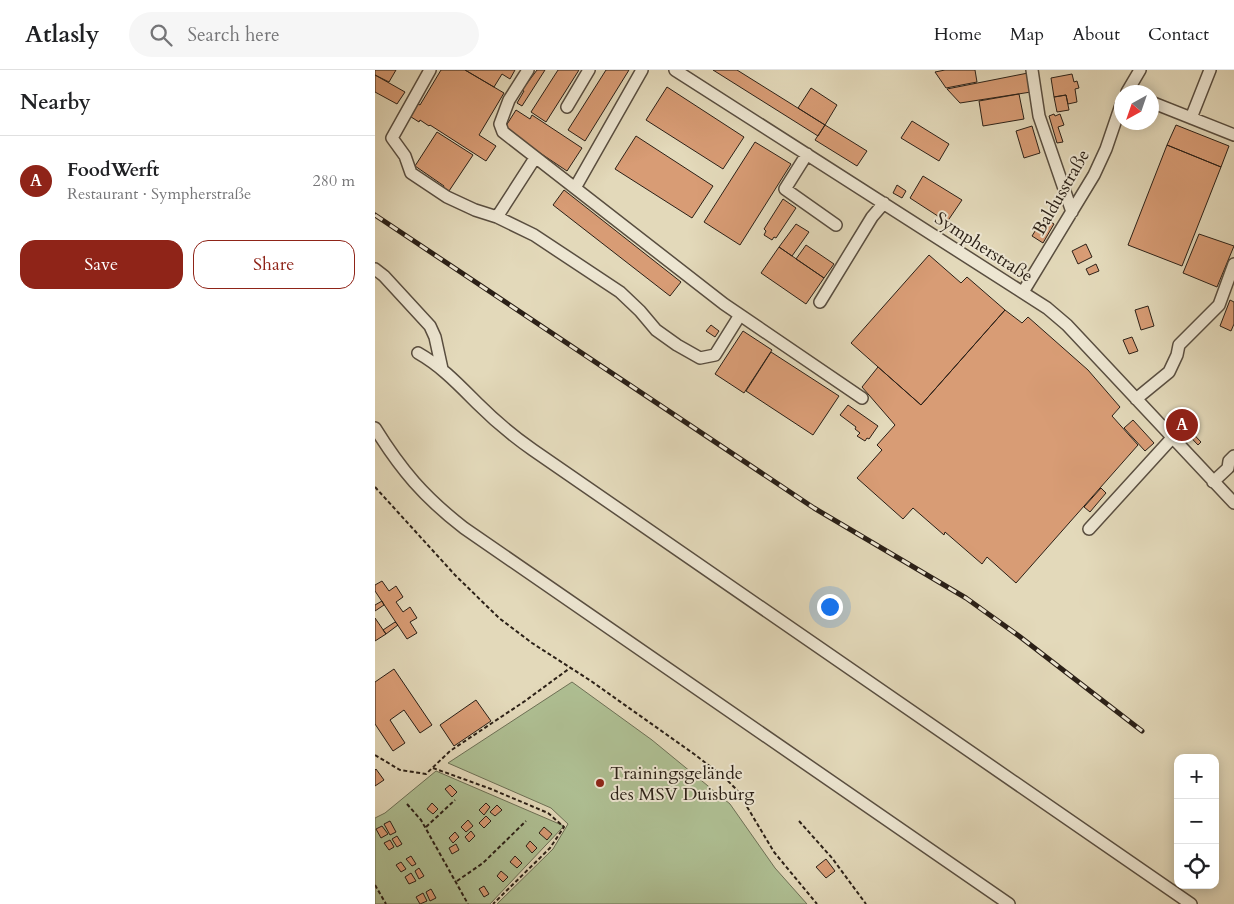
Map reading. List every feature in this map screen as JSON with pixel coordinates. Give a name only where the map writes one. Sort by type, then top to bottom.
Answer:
[{"type":"street","points":[[430,70],[392,138],[405,156],[411,173],[447,197],[535,235],[620,292],[656,330],[699,358],[715,355],[740,315]]},
{"type":"street","points":[[528,70],[509,100],[500,124],[503,132],[681,272],[740,315],[862,398]]},
{"type":"street","points":[[567,107],[589,70]]},
{"type":"street","points":[[575,188],[642,70]]},
{"type":"street","name":"Sympherstraße","points":[[677,70],[1047,308],[1067,325],[1234,503]]},
{"type":"street","points":[[1032,70],[1039,116],[1072,212]]},
{"type":"street","points":[[1131,85],[1140,70]]},
{"type":"street","points":[[1191,118],[1210,70]]},
{"type":"street","points":[[1159,105],[1234,135]]},
{"type":"street","name":"Baldusstraße","points":[[1023,292],[1094,175],[1114,126]]},
{"type":"street","points":[[807,154],[785,189],[836,225]]},
{"type":"street","points":[[497,217],[535,158]]},
{"type":"street","points":[[820,302],[872,217],[884,203]]},
{"type":"street","points":[[1136,399],[1169,372],[1177,355],[1179,345],[1219,305],[1234,264]]},
{"type":"street","points":[[375,269],[384,276],[430,326],[435,337],[442,369]]},
{"type":"street","points":[[418,353],[433,361],[478,404],[533,450],[1191,904]]},
{"type":"street","points":[[375,428],[417,488],[464,528],[1009,904]]},
{"type":"street","points":[[1089,529],[1172,438]]},
{"type":"street","points":[[1213,482],[1228,468],[1229,461],[1234,456]]},
{"type":"path","points":[[375,487],[455,576],[499,618],[694,754],[731,784],[737,790],[774,852],[817,904]]},
{"type":"path","points":[[375,755],[400,770],[426,774],[450,751],[525,701],[570,668]]},
{"type":"path","points":[[433,768],[547,813],[565,827],[550,848],[493,904]]},
{"type":"path","points":[[425,828],[455,800]]},
{"type":"path","points":[[407,804],[421,820],[468,904]]},
{"type":"path","points":[[456,881],[483,863],[527,820]]},
{"type":"path","points":[[799,821],[832,858],[866,904]]},
{"type":"path","points":[[375,885],[386,904]]},
{"type":"green space","name":"Trainingsgelände des MSV Duisburg","points":[[572,682],[652,740],[730,804],[775,868],[807,904],[497,904],[553,849],[568,824],[551,808],[448,763]]},
{"type":"green space","points":[[436,771],[564,826],[490,904],[375,904],[375,818],[385,813]]},
{"type":"building","points":[[375,70],[396,70],[389,82],[375,75]]},
{"type":"building","points":[[441,70],[465,70],[504,93],[479,135],[496,146],[486,161],[430,125],[420,120],[419,122],[408,115],[415,102],[420,105]]},
{"type":"building","points":[[465,70],[515,70],[510,79],[502,74],[494,87]]},
{"type":"building","points":[[537,70],[545,70],[522,106],[517,103],[524,91],[522,90]]},
{"type":"building","points":[[558,70],[579,70],[546,122],[531,112]]},
{"type":"building","points":[[606,70],[629,70],[585,141],[568,130]]},
{"type":"building","points":[[713,70],[737,70],[825,125],[818,136]]},
{"type":"building","points":[[975,70],[977,82],[946,88],[935,72]]},
{"type":"building","points":[[1028,73],[1031,92],[960,103],[947,89]]},
{"type":"building","points":[[1072,74],[1074,82],[1077,81],[1079,88],[1075,89],[1077,102],[1068,104],[1066,95],[1054,97],[1051,78]]},
{"type":"building","points":[[375,75],[405,92],[397,104],[375,92]]},
{"type":"building","points":[[667,87],[744,137],[723,169],[646,120]]},
{"type":"building","points":[[811,88],[837,105],[825,125],[798,108]]},
{"type":"building","points":[[1019,94],[1024,119],[983,126],[979,101]]},
{"type":"building","points":[[1066,95],[1069,110],[1057,112],[1054,97]]},
{"type":"building","points":[[516,110],[530,119],[532,115],[582,148],[567,171],[504,129]]},
{"type":"building","points":[[1054,114],[1055,116],[1060,114],[1064,125],[1058,127],[1063,142],[1057,143],[1049,116]]},
{"type":"building","points":[[912,121],[949,144],[939,161],[901,138]]},
{"type":"building","points":[[825,125],[867,151],[857,166],[815,140]]},
{"type":"building","points":[[1176,125],[1229,146],[1221,167],[1167,145]]},
{"type":"building","points":[[1032,126],[1040,153],[1024,158],[1016,131]]},
{"type":"building","points":[[437,132],[473,155],[449,191],[415,166]]},
{"type":"building","points":[[636,136],[713,186],[692,218],[615,169]]},
{"type":"building","points":[[755,142],[791,164],[740,245],[704,222]]},
{"type":"building","points":[[1167,145],[1221,167],[1182,266],[1128,245]]},
{"type":"building","points":[[923,176],[962,200],[947,222],[910,198]]},
{"type":"building","points":[[897,185],[906,191],[902,198],[893,193]]},
{"type":"building","points":[[564,190],[681,282],[670,296],[553,205]]},
{"type":"building","points":[[783,199],[796,208],[776,238],[774,237],[772,240],[764,235],[766,231],[764,229]]},
{"type":"building","points":[[1044,217],[1054,224],[1043,243],[1032,236]]},
{"type":"building","points":[[796,224],[809,232],[792,256],[779,247]]},
{"type":"building","points":[[1199,234],[1234,246],[1217,287],[1183,273]]},
{"type":"building","points":[[1086,244],[1092,257],[1078,264],[1072,251]]},
{"type":"building","points":[[806,245],[834,264],[824,278],[796,259]]},
{"type":"building","points":[[779,247],[824,278],[806,304],[761,273]]},
{"type":"building","points":[[929,255],[961,283],[967,277],[1005,310],[921,405],[851,343]]},
{"type":"building","points":[[1096,264],[1099,271],[1089,275],[1086,269]]},
{"type":"building","points":[[1230,300],[1234,302],[1234,324],[1231,331],[1220,326]]},
{"type":"building","points":[[1148,306],[1154,326],[1141,330],[1135,310]]},
{"type":"building","points":[[1005,310],[1022,323],[1028,317],[1088,370],[1120,407],[1112,416],[1138,445],[1016,583],[987,557],[982,564],[945,532],[944,535],[913,508],[903,519],[857,478],[882,450],[877,445],[895,425],[862,387],[878,367],[921,405]]},
{"type":"building","points":[[711,325],[719,331],[715,337],[706,331]]},
{"type":"building","points":[[743,331],[772,350],[744,393],[715,374]]},
{"type":"building","points":[[1132,337],[1138,351],[1129,354],[1123,340]]},
{"type":"building","points":[[771,352],[839,396],[813,435],[746,391]]},
{"type":"building","points":[[848,405],[878,426],[869,439],[867,438],[865,441],[857,436],[860,433],[855,429],[856,427],[840,415]]},
{"type":"building","points":[[1133,420],[1154,443],[1145,451],[1124,428]]},
{"type":"building","points":[[1182,422],[1201,442],[1198,445],[1179,425]]},
{"type":"building","points":[[1101,488],[1106,493],[1090,512],[1084,507]]},
{"type":"building","points":[[382,581],[389,591],[396,586],[403,597],[396,602],[403,612],[410,607],[417,618],[410,622],[417,633],[407,639],[375,591],[375,585]]},
{"type":"building","points":[[382,601],[384,605],[375,611],[375,605]]},
{"type":"building","points":[[375,618],[386,634],[375,641]]},
{"type":"building","points":[[395,622],[398,625],[386,634],[383,630]]},
{"type":"building","points":[[394,669],[432,725],[420,733],[404,710],[390,720],[405,743],[393,751],[375,724],[375,682]]},
{"type":"building","points":[[476,700],[491,721],[454,746],[440,725]]},
{"type":"building","points":[[375,770],[384,780],[375,786]]},
{"type":"building","points":[[450,785],[457,792],[452,797],[445,789]]},
{"type":"building","points":[[432,803],[438,809],[433,814],[427,809]]},
{"type":"building","points":[[486,803],[490,807],[484,815],[479,810]]},
{"type":"building","points":[[497,805],[502,810],[495,816],[490,812]]},
{"type":"building","points":[[486,816],[491,821],[484,828],[479,823]]},
{"type":"building","points":[[468,820],[473,826],[466,832],[461,827]]},
{"type":"building","points":[[390,821],[396,832],[390,835],[384,824]]},
{"type":"building","points":[[382,826],[388,834],[381,838],[376,829]]},
{"type":"building","points":[[544,827],[552,834],[547,840],[539,833]]},
{"type":"building","points":[[471,831],[475,836],[469,842],[465,837]]},
{"type":"building","points":[[455,832],[459,837],[453,843],[449,838]]},
{"type":"building","points":[[397,836],[402,844],[397,847],[392,839]]},
{"type":"building","points":[[390,840],[394,847],[389,850],[384,843]]},
{"type":"building","points":[[530,841],[537,848],[532,853],[526,846]]},
{"type":"building","points":[[456,844],[459,850],[452,854],[449,848]]},
{"type":"building","points":[[411,856],[416,864],[412,866],[406,859]]},
{"type":"building","points":[[515,856],[522,863],[517,868],[510,862]]},
{"type":"building","points":[[826,859],[835,871],[826,878],[816,867]]},
{"type":"building","points":[[401,862],[406,869],[401,872],[396,865]]},
{"type":"building","points":[[419,868],[424,876],[419,879],[415,871]]},
{"type":"building","points":[[501,871],[508,877],[503,882],[497,876]]},
{"type":"building","points":[[411,873],[416,881],[409,884],[405,877]]},
{"type":"building","points":[[484,886],[489,894],[484,897],[479,889]]},
{"type":"building","points":[[431,889],[436,898],[430,901],[426,892]]},
{"type":"building","points":[[423,893],[427,901],[420,904],[416,897]]},
{"type":"railway","points":[[375,215],[814,508],[966,598],[1019,636],[1142,731]]},
{"type":"place","name":"FoodWerft","points":[[1182,425]]},
{"type":"place","name":"Trainingsgelände des MSV Duisburg","points":[[600,783]]}]
